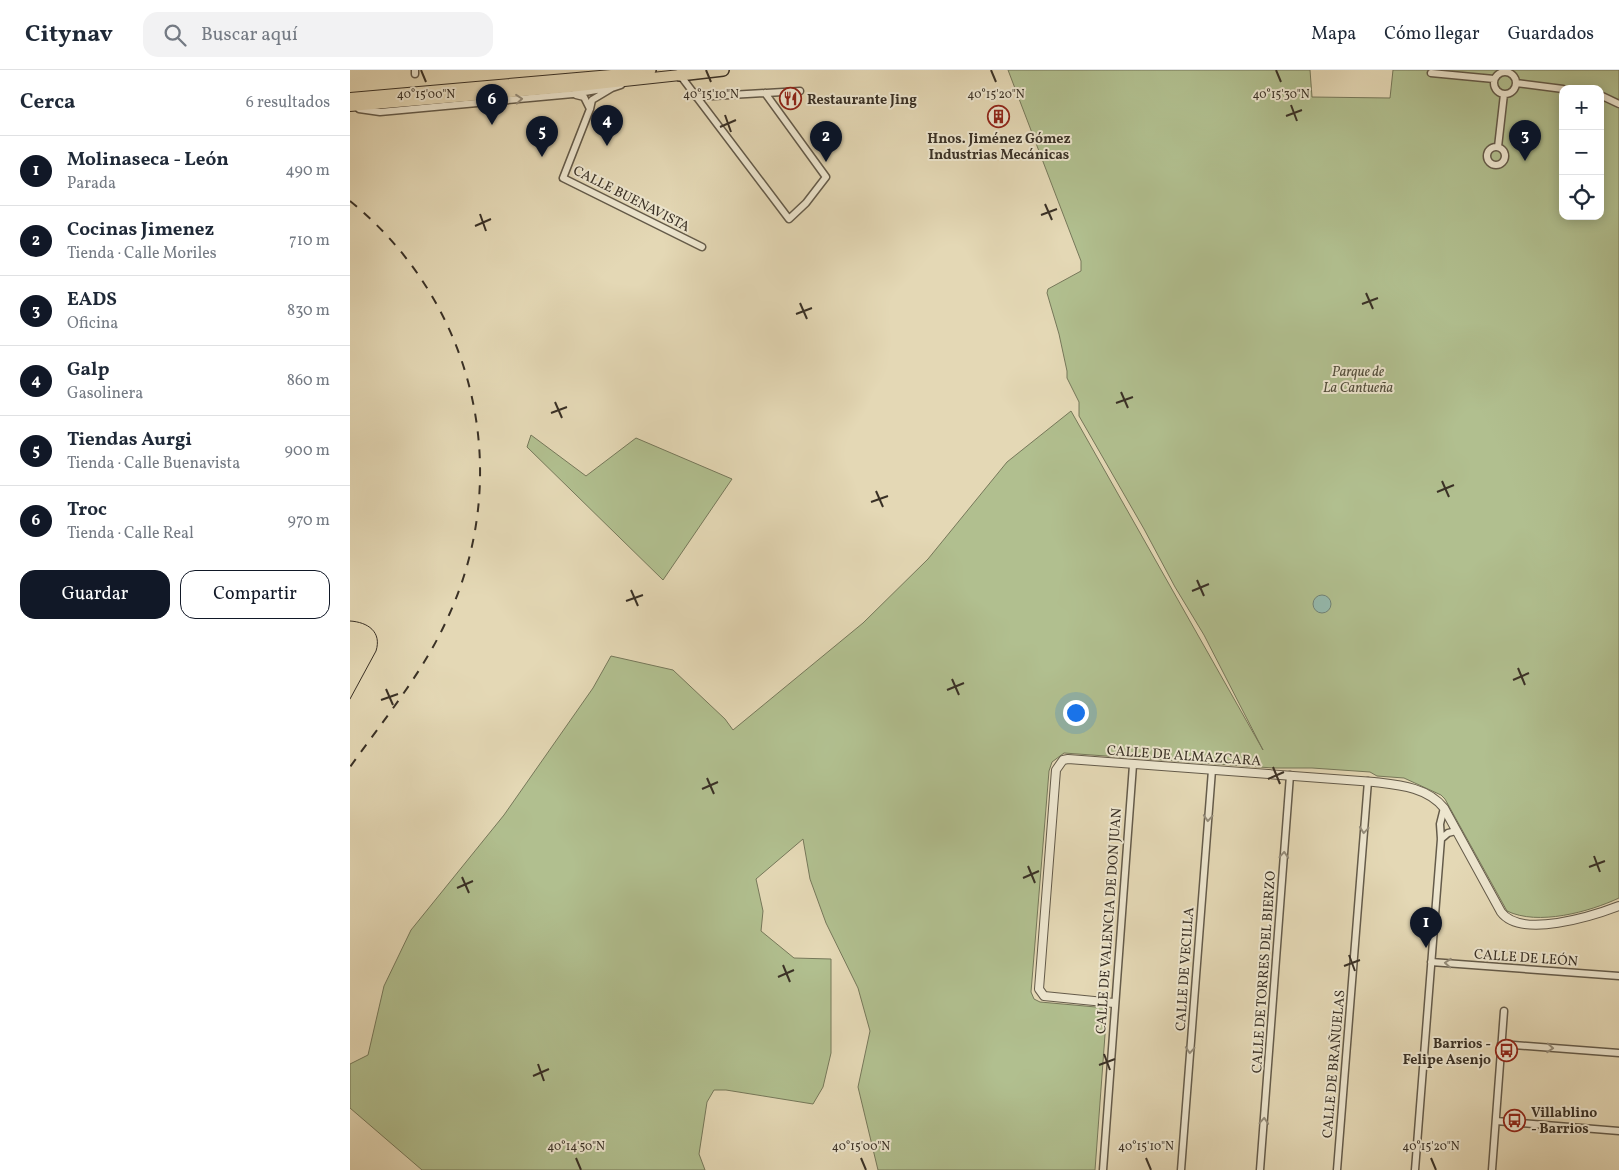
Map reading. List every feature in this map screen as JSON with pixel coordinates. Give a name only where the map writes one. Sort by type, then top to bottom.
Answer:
[{"type":"highway","points":[[680,75],[723,70]]},
{"type":"main road","points":[[350,108],[642,74]]},
{"type":"main road","points":[[350,98],[642,74],[680,75]]},
{"type":"street","points":[[1500,71],[1512,73],[1515,78],[1514,89],[1510,93],[1504,94],[1496,91],[1494,87],[1494,79],[1500,71]]},
{"type":"street","points":[[1431,73],[1494,79]]},
{"type":"street","name":"CALLE BUENAVISTA","points":[[642,74],[592,100],[563,178],[702,247]]},
{"type":"street","points":[[680,75],[789,219],[806,203],[826,177],[765,93]]},
{"type":"street","points":[[1516,83],[1559,88]]},
{"type":"street","points":[[350,108],[380,112],[573,94],[612,88]]},
{"type":"street","points":[[696,97],[800,91]]},
{"type":"street","points":[[573,94],[584,97],[590,108]]},
{"type":"street","points":[[1498,147],[1504,94]]},
{"type":"street","points":[[1604,97],[1619,104]]},
{"type":"street","name":"CALLE DE ALMAZCARA","points":[[1114,1003],[1044,996],[1039,988],[1056,770],[1063,760],[1068,759],[1368,781],[1411,787],[1438,801],[1444,808],[1501,912],[1508,919],[1525,924],[1563,923],[1584,919],[1619,906]]},
{"type":"street","name":"CALLE DE VALENCIA DE DON JUAN","points":[[1102,1170],[1133,764]]},
{"type":"street","name":"CALLE DE VECILLA","points":[[1181,1170],[1212,770]]},
{"type":"street","name":"CALLE DE TORRES DEL BIERZO","points":[[1260,1170],[1290,775]]},
{"type":"street","name":"CALLE DE BRAÑUELAS","points":[[1337,1170],[1368,781]]},
{"type":"street","points":[[1415,1170],[1440,824],[1444,808]]},
{"type":"street","points":[[1440,839],[1448,833],[1456,831]]},
{"type":"street","name":"CALLE DE LEÓN","points":[[1431,962],[1619,976]]},
{"type":"street","points":[[1492,1170],[1504,1011]]},
{"type":"street","points":[[1501,1044],[1619,1053]]},
{"type":"street","points":[[1496,1121],[1619,1131]]},
{"type":"green space","name":"Parque de La Cantueña","points":[[1008,70],[1310,70],[1312,97],[1390,98],[1393,70],[1619,70],[1619,898],[1579,912],[1548,917],[1519,915],[1507,911],[1445,799],[1441,795],[1404,778],[1377,776],[1370,772],[1312,768],[1273,768],[1064,753],[1052,762],[1049,771],[1031,992],[1034,999],[1040,1002],[1107,1008],[1095,1170],[878,1170],[858,1087],[870,1031],[858,988],[826,923],[810,879],[803,839],[756,879],[763,911],[761,931],[794,958],[831,959],[831,1053],[823,1087],[813,1104],[726,1090],[714,1090],[707,1102],[699,1154],[705,1170],[422,1170],[350,1108],[350,1064],[368,1055],[384,986],[411,930],[504,815],[593,688],[611,656],[673,670],[725,719],[733,730],[863,623],[928,559],[1007,462],[1071,411],[1263,750],[1204,635],[1079,416],[1079,402],[1067,378],[1059,334],[1047,293],[1048,289],[1081,271],[1081,261]]},
{"type":"green space","points":[[531,435],[586,476],[636,438],[732,479],[663,580],[527,447]]},
{"type":"water","points":[[1322,595],[1328,598],[1331,604],[1328,610],[1322,613],[1316,610],[1313,604],[1316,598]]},
{"type":"tram line","points":[[350,621],[368,626],[377,638],[376,651],[350,699]]},
{"type":"railway","points":[[350,201],[392,242],[427,287],[453,337],[470,391],[479,446],[479,503],[469,559],[449,615],[416,674],[350,767]]},
{"type":"place","name":"Restaurante Jing","points":[[791,99]]},
{"type":"place","name":"Hnos. Jiménez Gómez Industrias Mecánicas","points":[[999,116]]},
{"type":"place","name":"Troc","points":[[492,125]]},
{"type":"place","name":"Galp","points":[[607,146]]},
{"type":"place","name":"Tiendas Aurgi","points":[[542,157]]},
{"type":"place","name":"EADS","points":[[1525,161]]},
{"type":"place","name":"Cocinas Jimenez","points":[[826,162]]},
{"type":"place","name":"Molinaseca - León","points":[[1426,948]]},
{"type":"place","name":"Barrios - Felipe Asenjo","points":[[1507,1051]]},
{"type":"place","name":"Villablino - Barrios","points":[[1515,1120]]}]
